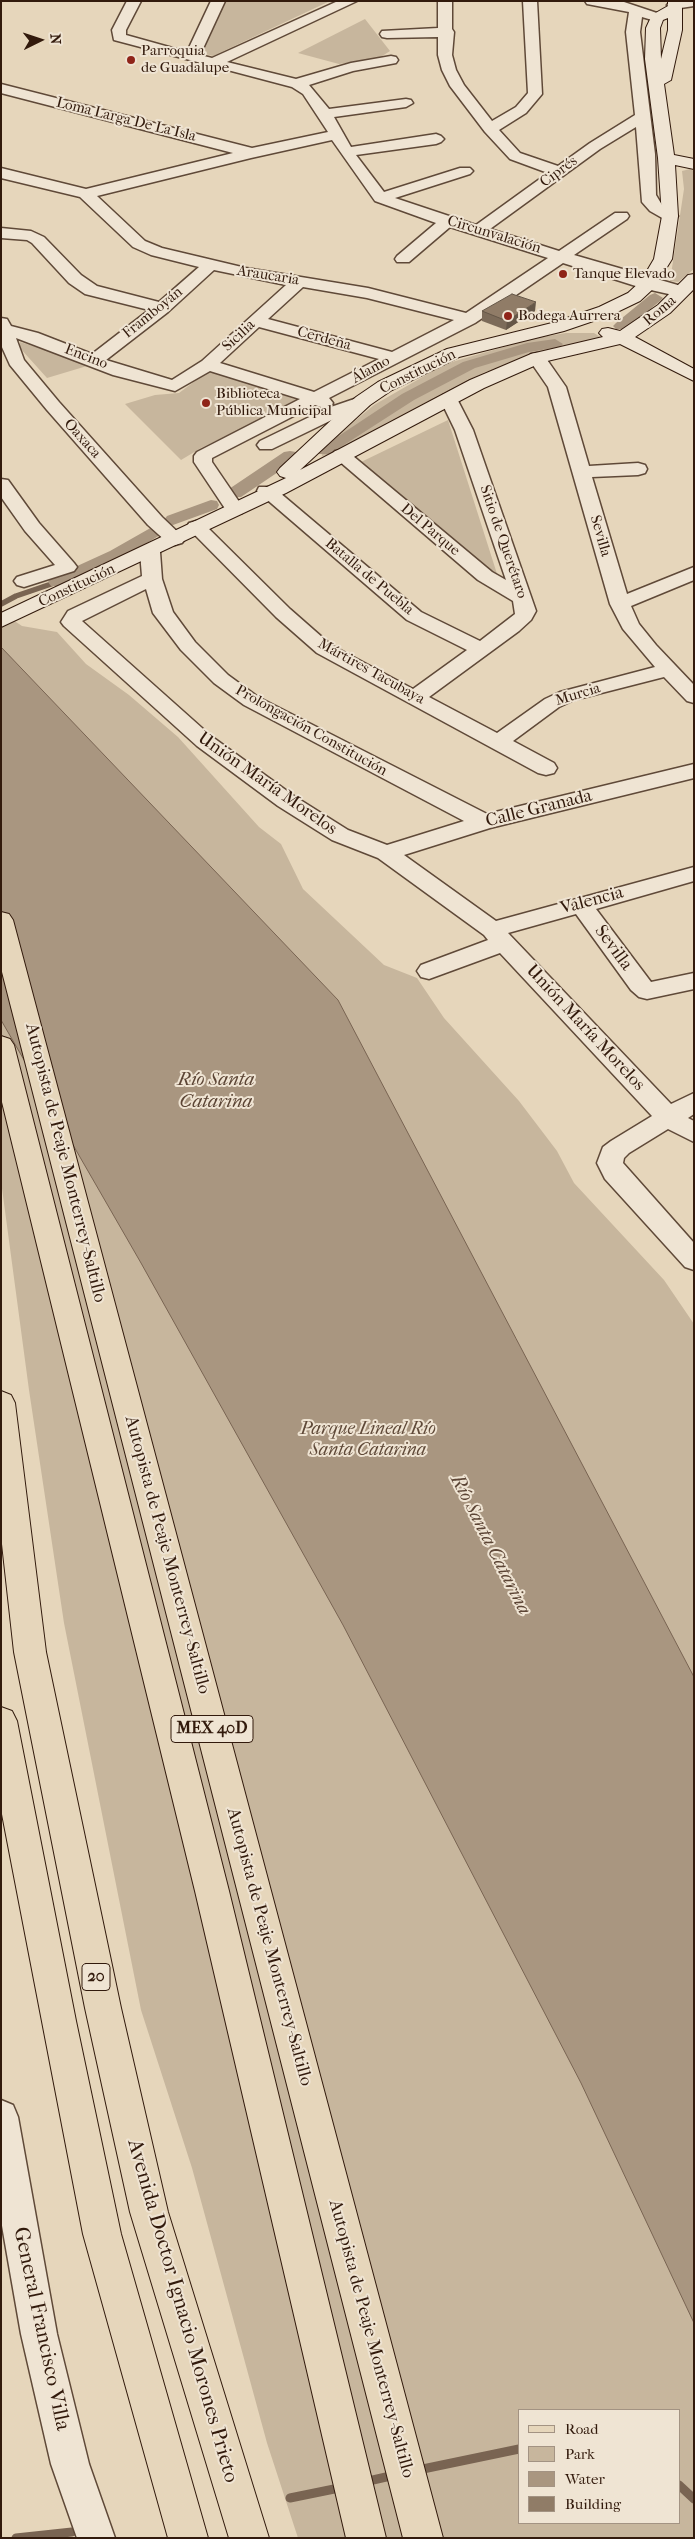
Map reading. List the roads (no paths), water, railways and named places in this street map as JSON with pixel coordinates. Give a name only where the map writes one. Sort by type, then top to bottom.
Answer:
[{"type":"main road","name":"Autopista de Peaje Monterrey-Saltillo","points":[[1,920],[423,2538]]},
{"type":"main road","name":"Autopista de Peaje Monterrey-Saltillo","points":[[1,1045],[212,1891],[366,2538]]},
{"type":"main road","name":"Avenida Doctor Ignacio Morones Prieto","points":[[1,1403],[30,1652],[102,2008],[149,2212],[217,2439],[249,2538]]},
{"type":"main road","points":[[1,1720],[58,2021],[102,2234],[188,2538]]},
{"type":"street","points":[[134,1],[119,30],[120,37],[134,44],[297,84],[308,91],[325,114],[346,152],[381,198],[465,171]]},
{"type":"street","points":[[192,58],[218,1]]},
{"type":"street","points":[[213,63],[350,1]]},
{"type":"street","points":[[445,1],[447,32],[445,55],[449,70],[457,86],[490,129],[515,156],[559,171]]},
{"type":"street","points":[[490,129],[521,110],[535,94],[530,1]]},
{"type":"street","points":[[592,1],[610,3],[657,18],[674,5],[694,2]]},
{"type":"street","name":"Constitución","points":[[659,95],[675,30],[676,16],[674,5]]},
{"type":"street","points":[[636,10],[633,32],[647,154],[650,202],[670,216]]},
{"type":"street","name":"Constitución","points":[[363,401],[385,386],[453,353],[558,327],[614,307],[634,297],[648,284],[663,259],[670,216],[666,158],[653,59],[653,28],[657,18]]},
{"type":"street","points":[[386,34],[447,32]]},
{"type":"street","points":[[297,84],[351,67],[391,60]]},
{"type":"street","name":"Loma Larga De La Isla","points":[[1,88],[251,153]]},
{"type":"street","points":[[325,114],[406,103]]},
{"type":"street","name":"Ciprés","points":[[478,231],[618,130],[643,117]]},
{"type":"street","points":[[1,173],[86,194],[251,153],[336,135]]},
{"type":"street","points":[[346,152],[436,140]]},
{"type":"street","points":[[647,154],[694,164]]},
{"type":"street","points":[[8,190],[22,179]]},
{"type":"street","name":"Araucaria","points":[[86,194],[139,244],[157,252],[209,266],[368,293],[469,319]]},
{"type":"street","name":"Circunvalación","points":[[381,198],[478,231],[648,284],[688,285]]},
{"type":"street","name":"Álamo","points":[[235,509],[201,460],[203,456],[318,399],[393,357],[469,319],[621,216]]},
{"type":"street","points":[[403,259],[448,221]]},
{"type":"street","points":[[1,233],[31,236],[38,240],[75,279],[91,290],[162,308]]},
{"type":"street","name":"Framboyán","points":[[95,360],[162,308],[209,266]]},
{"type":"street","name":"Sicilia","points":[[174,386],[208,365],[300,280]]},
{"type":"street","name":"Roma","points":[[622,338],[650,320],[688,285]]},
{"type":"street","points":[[614,307],[607,316],[607,320],[622,338]]},
{"type":"street","name":"Cerdeña","points":[[254,321],[393,357]]},
{"type":"street","name":"Encino","points":[[2,326],[120,371],[168,386],[174,386]]},
{"type":"street","name":"Oaxaca","points":[[2,326],[16,361],[53,406],[155,520],[175,539]]},
{"type":"street","points":[[558,327],[595,330],[622,338],[694,376]]},
{"type":"street","name":"Constitución","points":[[1,621],[150,552],[477,384],[537,358],[622,338]]},
{"type":"street","points":[[426,340],[453,353]]},
{"type":"street","name":"Sevilla","points":[[537,358],[557,388],[620,604],[630,625],[694,697]]},
{"type":"street","points":[[208,365],[318,399],[339,415]]},
{"type":"street","name":"Sitio de Querétaro","points":[[416,697],[482,649],[524,616],[526,611],[464,430],[449,399]]},
{"type":"street","points":[[254,450],[339,415],[363,401]]},
{"type":"street","name":"Constitución","points":[[265,494],[311,450],[339,415]]},
{"type":"street","points":[[311,450],[318,459],[334,458]]},
{"type":"street","name":"Del Parque","points":[[334,458],[486,576],[523,599]]},
{"type":"street","points":[[210,472],[227,463]]},
{"type":"street","points":[[582,472],[638,469]]},
{"type":"street","points":[[1,484],[32,527],[66,567],[24,581]]},
{"type":"street","name":"Batalla de Puebla","points":[[265,494],[414,616],[435,628],[482,649]]},
{"type":"street","name":"Mártires Tacubaya","points":[[196,527],[283,613],[324,649],[546,768]]},
{"type":"street","name":"Prolongación Constitución","points":[[150,552],[152,579],[163,613],[188,646],[220,679],[259,705],[484,822]]},
{"type":"street","points":[[620,604],[694,573]]},
{"type":"street","name":"Unión María Morelos","points":[[152,579],[75,615],[71,622],[204,741],[286,801],[340,836],[386,854],[498,936],[668,1118],[694,1133]]},
{"type":"street","name":"Murcia","points":[[498,742],[552,702],[567,696],[669,670]]},
{"type":"street","name":"Calle Granada","points":[[386,854],[484,822],[694,771]]},
{"type":"street","name":"Valencia","points":[[429,971],[498,936],[580,904],[694,874]]},
{"type":"street","name":"Sevilla","points":[[580,904],[639,984],[647,991],[694,981]]},
{"type":"street","points":[[694,1102],[620,1147],[610,1159],[614,1172],[694,1260]]},
{"type":"street","name":"General Francisco Villa","points":[[1,2117],[39,2334],[70,2464],[96,2538]]},
{"type":"water","name":"Río Santa Catarina","points":[[1,647],[338,1000],[694,1677],[694,2323],[581,2083],[343,1625],[141,1263],[1,1020]]},
{"type":"waterway","points":[[621,326],[655,298]]},
{"type":"waterway","points":[[324,451],[408,397],[469,365],[527,348],[555,344]]},
{"type":"waterway","points":[[235,493],[290,456]]},
{"type":"waterway","points":[[173,520],[211,505]]},
{"type":"waterway","points":[[77,572],[116,555],[154,531]]},
{"type":"waterway","points":[[57,582],[71,575]]},
{"type":"waterway","points":[[1,604],[16,596],[57,582]]},
{"type":"waterway","points":[[418,2470],[518,2449]]},
{"type":"waterway","points":[[364,2482],[395,2475]]},
{"type":"waterway","points":[[680,2486],[694,2499]]},
{"type":"waterway","points":[[290,2498],[344,2487]]},
{"type":"waterway","points":[[16,2538],[72,2532]]},
{"type":"place","name":"Parroquia de Guadalupe","points":[[131,60]]},
{"type":"place","name":"Tanque Elevado","points":[[563,274]]},
{"type":"place","name":"Bodega Aurrera","points":[[508,316]]},
{"type":"place","name":"Biblioteca Pública Municipal","points":[[206,403]]},
{"type":"park label","name":"Parque Lineal Río Santa Catarina","points":[[368,1440]]}]
